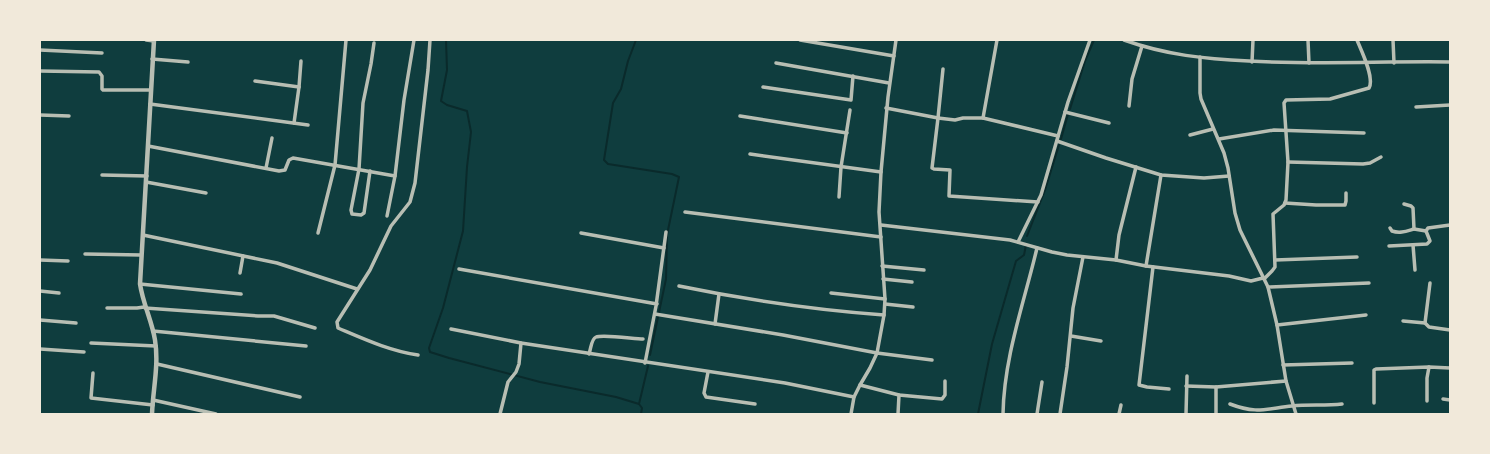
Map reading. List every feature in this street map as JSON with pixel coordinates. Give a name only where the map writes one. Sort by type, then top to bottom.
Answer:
[{"type":"street","points":[[146,40],[154,40],[140,284],[156,346],[157,364],[152,414]]},
{"type":"street","points":[[318,233],[335,165],[346,40]]},
{"type":"street","points":[[387,216],[396,176],[404,100],[414,40]]},
{"type":"street","points":[[418,355],[382,346],[338,328],[337,322],[370,270],[391,226],[410,202],[415,183],[430,40]]},
{"type":"street","points":[[800,40],[894,56]]},
{"type":"street","points":[[851,414],[854,397],[877,353],[884,315],[885,299],[879,212],[886,108],[896,40]]},
{"type":"street","points":[[983,118],[997,40]]},
{"type":"street","points":[[1018,242],[1038,202],[1065,112],[1090,40]]},
{"type":"street","points":[[1124,40],[1167,53],[1252,62],[1450,62]]},
{"type":"street","points":[[1252,62],[1253,40]]},
{"type":"street","points":[[1308,40],[1309,63]]},
{"type":"street","points":[[880,225],[967,234],[1018,242],[1052,252],[1116,260],[1153,267],[1229,276],[1251,281],[1263,278],[1274,269],[1273,218],[1275,212],[1285,203],[1288,162],[1283,106],[1284,101],[1330,99],[1370,88],[1371,83],[1366,63],[1357,40]]},
{"type":"street","points":[[1393,40],[1394,63]]},
{"type":"street","points":[[370,171],[364,213],[361,215],[352,214],[351,210],[359,169],[363,103],[374,43]]},
{"type":"street","points":[[1129,106],[1132,79],[1142,46]]},
{"type":"street","points":[[40,50],[102,53]]},
{"type":"street","points":[[1200,57],[1200,93],[1204,108],[1218,138],[1229,176],[1235,213],[1240,230],[1268,287],[1277,325],[1286,381],[1292,406],[1296,414]]},
{"type":"street","points":[[152,59],[188,62]]},
{"type":"street","points":[[294,123],[301,61]]},
{"type":"street","points":[[776,63],[853,76],[889,84]]},
{"type":"street","points":[[943,69],[932,168],[950,170],[950,196],[1038,202]]},
{"type":"street","points":[[40,71],[99,72],[102,76],[103,90],[150,90]]},
{"type":"street","points":[[763,87],[851,100],[853,76]]},
{"type":"street","points":[[255,81],[299,87]]},
{"type":"street","points":[[150,104],[308,125]]},
{"type":"street","points":[[1416,107],[1450,105]]},
{"type":"street","points":[[886,108],[955,120],[963,118],[983,118],[1058,136]]},
{"type":"street","points":[[839,197],[841,167],[850,110]]},
{"type":"street","points":[[1065,112],[1109,123]]},
{"type":"street","points":[[40,115],[69,116]]},
{"type":"street","points":[[740,116],[847,133]]},
{"type":"street","points":[[1190,135],[1213,129]]},
{"type":"street","points":[[1218,138],[1285,130],[1364,133]]},
{"type":"street","points":[[266,168],[272,138]]},
{"type":"street","points":[[1057,141],[1161,175],[1204,178],[1229,176]]},
{"type":"street","points":[[148,146],[284,171],[287,168],[289,160],[293,158],[396,176]]},
{"type":"street","points":[[750,154],[881,172]]},
{"type":"street","points":[[1288,162],[1363,164],[1370,163],[1381,157]]},
{"type":"street","points":[[1116,260],[1119,235],[1136,167]]},
{"type":"street","points":[[102,175],[146,179],[206,192]]},
{"type":"street","points":[[1146,266],[1161,175]]},
{"type":"street","points":[[1285,203],[1345,205],[1346,193]]},
{"type":"street","points":[[1404,204],[1413,208],[1414,229]]},
{"type":"street","points":[[685,212],[881,237]]},
{"type":"street","points":[[1390,228],[1396,233],[1414,229],[1426,230],[1430,227],[1450,225]]},
{"type":"street","points":[[1389,246],[1429,243],[1430,240],[1426,230]]},
{"type":"street","points":[[645,362],[658,314],[657,304],[666,232]]},
{"type":"street","points":[[581,233],[664,248]]},
{"type":"street","points":[[143,235],[277,264],[357,289]]},
{"type":"street","points":[[1413,245],[1415,270]]},
{"type":"street","points":[[1003,414],[1008,361],[1037,248]]},
{"type":"street","points":[[85,254],[141,256]]},
{"type":"street","points":[[240,273],[243,256]]},
{"type":"street","points":[[1060,414],[1074,308],[1083,257]]},
{"type":"street","points":[[1275,260],[1357,257]]},
{"type":"street","points":[[40,260],[68,261]]},
{"type":"street","points":[[882,266],[924,270]]},
{"type":"street","points":[[1153,267],[1139,385],[1169,389]]},
{"type":"street","points":[[459,269],[657,304]]},
{"type":"street","points":[[883,279],[912,282]]},
{"type":"street","points":[[1268,287],[1369,283]]},
{"type":"street","points":[[1430,283],[1425,323],[1429,328],[1450,330]]},
{"type":"street","points":[[140,284],[241,294]]},
{"type":"street","points":[[679,286],[719,294],[832,311],[884,315]]},
{"type":"street","points":[[40,291],[59,293]]},
{"type":"street","points":[[831,293],[885,299]]},
{"type":"street","points":[[715,324],[719,294]]},
{"type":"street","points":[[885,304],[913,307]]},
{"type":"street","points":[[107,308],[145,307],[258,316],[270,315],[316,328]]},
{"type":"street","points":[[658,314],[877,353],[932,360]]},
{"type":"street","points":[[1277,325],[1366,314]]},
{"type":"street","points":[[40,320],[76,323]]},
{"type":"street","points":[[1403,321],[1425,323]]},
{"type":"street","points":[[451,329],[521,343],[589,354],[785,383],[854,397]]},
{"type":"street","points":[[153,331],[306,346]]},
{"type":"street","points":[[589,354],[593,340],[596,337],[603,336],[643,339]]},
{"type":"street","points":[[1071,336],[1101,341]]},
{"type":"street","points":[[91,343],[156,346]]},
{"type":"street","points":[[500,414],[508,382],[516,372],[519,364],[521,343]]},
{"type":"street","points":[[40,349],[84,352]]},
{"type":"street","points":[[1283,364],[1352,363]]},
{"type":"street","points":[[157,364],[300,396]]},
{"type":"street","points":[[1427,401],[1428,367]]},
{"type":"street","points":[[1374,403],[1374,370],[1379,368],[1450,368]]},
{"type":"street","points":[[708,372],[704,393],[706,398],[755,404]]},
{"type":"street","points":[[93,373],[91,398],[153,402],[216,414]]},
{"type":"street","points":[[1186,414],[1187,376]]},
{"type":"street","points":[[860,385],[898,395],[942,399],[945,395],[945,381]]},
{"type":"street","points":[[1186,386],[1216,387],[1286,381]]},
{"type":"street","points":[[1037,414],[1042,382]]},
{"type":"street","points":[[1216,387],[1216,414]]},
{"type":"street","points":[[898,395],[898,414]]},
{"type":"street","points":[[1443,399],[1450,400]]},
{"type":"street","points":[[1230,404],[1248,410],[1258,411],[1292,406],[1342,404]]},
{"type":"street","points":[[1119,414],[1121,405]]},
{"type":"waterway","points":[[446,40],[447,70],[441,101],[447,105],[467,111],[471,132],[463,231],[443,308],[429,348],[430,352],[540,382],[616,397],[639,404],[642,408],[641,414]]},
{"type":"waterway","points":[[636,40],[628,61],[621,89],[613,103],[604,160],[608,164],[672,174],[679,177],[667,235],[666,279],[650,355]]},
{"type":"waterway","points":[[1070,109],[1085,61],[1094,40]]},
{"type":"waterway","points":[[1061,139],[1068,114]]},
{"type":"waterway","points":[[1027,236],[1045,190],[1059,145]]},
{"type":"waterway","points":[[978,414],[992,344],[1016,261],[1024,255],[1026,245]]},
{"type":"waterway","points":[[639,404],[648,366]]}]
